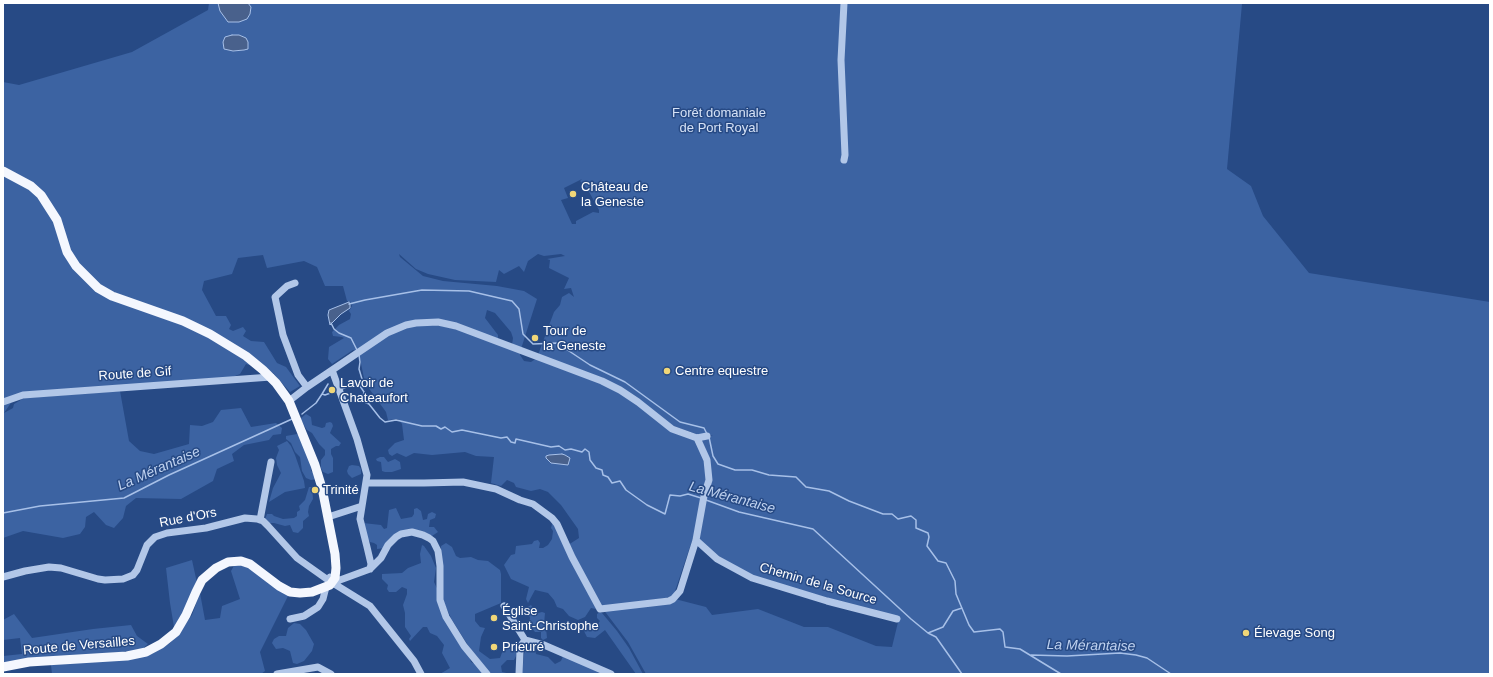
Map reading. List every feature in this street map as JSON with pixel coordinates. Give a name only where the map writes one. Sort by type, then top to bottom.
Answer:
[{"type":"main road","points":[[3,171],[31,186],[41,195],[57,220],[67,252],[76,266],[98,288],[112,296],[183,321],[225,342],[246,356],[270,376],[284,393],[289,401],[314,459],[320,479],[335,563],[331,582]]},
{"type":"main road","name":"Route de Versailles","points":[[3,667],[34,662],[127,656],[146,652],[161,644],[176,632],[186,615],[202,580],[216,568],[228,562],[241,561],[250,564],[279,586],[290,592],[304,593],[331,582]]},
{"type":"street","points":[[844,3],[842,60],[844,160]]},
{"type":"street","points":[[296,283],[287,286],[275,297],[283,335],[298,375],[307,387]]},
{"type":"street","points":[[289,401],[356,353],[388,333],[406,325],[438,322],[456,326],[620,390],[638,402],[672,429],[697,438],[707,436]]},
{"type":"street","points":[[332,370],[357,439],[367,475],[367,483],[360,519],[367,547],[370,569]]},
{"type":"street","name":"Route de Gif","points":[[3,402],[23,395],[270,376]]},
{"type":"street","points":[[367,483],[463,482],[496,489],[533,504],[552,518],[557,524],[572,557],[600,609],[669,601],[673,599],[680,591],[696,540],[703,498],[709,480],[707,460],[697,438]]},
{"type":"street","points":[[272,462],[260,520],[268,526],[296,558],[331,582],[363,601],[375,611],[414,661],[421,674]]},
{"type":"street","points":[[328,517],[362,506]]},
{"type":"street","name":"Rue d'Ors","points":[[3,577],[49,567],[61,568],[98,579],[123,579],[133,575],[137,570],[147,545],[155,537],[167,533],[206,528],[245,518],[260,520]]},
{"type":"street","points":[[290,619],[304,616],[318,607],[331,582],[370,569],[381,558],[388,545],[396,537],[401,534],[412,532],[417,533],[433,541],[440,557],[440,590],[442,608],[450,624],[472,656],[487,674]]},
{"type":"street","name":"Chemin de la Source","points":[[696,540],[717,559],[752,578],[827,601],[897,619]]},
{"type":"street","points":[[504,606],[525,640],[544,645],[611,674]]},
{"type":"street","points":[[519,674],[521,647],[525,640]]},
{"type":"street","points":[[277,674],[318,667],[331,674]]},
{"type":"green space","name":"Forêt domaniale de Port Royal","points":[[209,3],[218,3],[220,11],[251,7],[248,3],[1242,4],[1227,169],[1251,186],[1263,216],[1309,273],[1490,302],[1490,674],[646,674],[628,642],[603,609],[675,599],[706,607],[712,615],[758,609],[804,627],[828,627],[876,646],[892,647],[899,618],[753,577],[715,554],[698,541],[710,480],[699,439],[713,435],[699,435],[668,424],[622,389],[538,355],[554,312],[560,305],[562,297],[569,293],[574,297],[571,288],[564,289],[569,278],[549,268],[550,260],[547,259],[565,256],[561,254],[544,256],[538,254],[528,261],[524,272],[519,266],[504,274],[499,270],[496,282],[455,280],[428,274],[416,269],[399,254],[400,257],[423,276],[443,281],[497,286],[524,291],[537,299],[521,349],[512,345],[513,338],[511,332],[495,313],[487,310],[485,318],[498,335],[498,339],[419,321],[356,351],[353,350],[332,364],[328,359],[329,347],[344,338],[333,336],[332,332],[339,325],[350,319],[351,314],[349,311],[352,306],[350,301],[347,301],[343,286],[325,286],[317,267],[304,261],[267,268],[263,255],[238,258],[232,274],[204,281],[202,290],[216,316],[226,316],[231,325],[229,329],[233,331],[243,327],[246,331],[243,336],[251,341],[264,342],[277,363],[286,367],[300,386],[290,392],[273,373],[246,364],[240,374],[230,378],[17,394],[4,413],[13,408],[14,404],[24,398],[120,391],[129,441],[140,451],[154,454],[189,444],[190,425],[202,426],[213,422],[221,410],[241,408],[251,427],[276,423],[282,428],[281,434],[273,435],[269,440],[244,445],[232,454],[234,461],[217,469],[213,481],[181,499],[136,498],[126,506],[123,518],[114,528],[106,525],[94,512],[86,517],[85,527],[80,534],[63,538],[23,531],[3,538],[3,82],[19,85],[132,52],[208,10]],"holes":[[[232,35],[239,35],[246,38],[248,44],[244,50],[233,51]],[[582,179],[580,181],[588,190],[599,210],[599,213],[593,212],[576,221],[576,224],[572,224],[561,200],[568,198],[564,188]]]},
{"type":"green space","points":[[420,323],[449,326],[520,352],[520,355],[524,361],[531,362],[537,358],[603,383],[696,440],[705,461],[707,480],[696,529],[673,597],[602,607],[568,545],[579,538],[578,529],[561,505],[548,492],[540,489],[531,491],[516,487],[514,483],[507,480],[501,486],[491,483],[494,457],[476,456],[465,452],[432,455],[414,453],[406,457],[397,453],[392,456],[389,454],[388,450],[395,443],[404,440],[402,424],[398,419],[388,420],[386,412],[365,383],[359,354],[395,330]]},
{"type":"green space","points":[[306,414],[311,417],[312,425],[322,428],[325,427],[326,423],[332,423],[333,426],[330,433],[341,443],[339,446],[331,449],[333,458],[333,472],[328,474],[323,472],[321,468],[321,460],[325,455],[325,450],[312,433],[307,430],[300,419]]},
{"type":"green space","points":[[297,434],[300,436],[312,466],[311,471],[315,473],[317,479],[311,480],[306,478],[302,471],[300,457],[295,452],[291,443],[286,439],[286,436]]},
{"type":"green space","points":[[287,441],[295,455],[305,488],[285,492],[269,502],[273,488],[281,473],[277,465],[276,458],[279,450],[277,446]]},
{"type":"green space","points":[[384,457],[388,462],[395,459],[400,462],[401,469],[392,472],[382,471],[381,462],[377,461],[376,459]]},
{"type":"green space","points":[[349,466],[359,466],[361,469],[361,474],[352,478],[347,471]]},
{"type":"green space","points":[[309,487],[312,487],[313,499],[309,506],[309,516],[303,521],[303,528],[298,533],[293,532],[290,525],[285,526],[264,522],[267,514],[272,514],[283,519],[294,518],[297,516],[297,512],[300,510],[299,506],[305,500]]},
{"type":"green space","points":[[396,508],[401,519],[412,517],[414,514],[414,509],[417,508],[421,511],[423,520],[427,519],[428,514],[432,512],[436,514],[435,518],[430,520],[429,527],[434,527],[438,532],[432,536],[423,531],[410,530],[385,548],[377,549],[377,545],[370,542],[365,536],[363,523],[381,525],[384,529],[387,528],[389,510]]},
{"type":"green space","points":[[552,524],[556,525],[596,609],[591,608],[585,617],[578,620],[569,616],[563,609],[557,607],[554,600],[548,593],[535,590],[528,603],[526,599],[529,587],[511,579],[504,565],[511,555],[515,554],[516,546],[532,544],[534,541],[538,540],[540,543],[539,548],[543,548],[548,545],[552,539]]},
{"type":"green space","points":[[446,543],[452,547],[456,556],[460,558],[471,557],[478,560],[488,561],[500,570],[501,603],[475,614],[475,621],[480,627],[485,628],[481,637],[479,651],[490,659],[500,658],[503,650],[510,645],[516,646],[517,654],[514,660],[507,660],[501,666],[502,672],[511,674],[490,674],[471,650],[447,612],[442,599],[441,546]]},
{"type":"green space","points":[[422,545],[431,556],[436,568],[434,582],[471,662],[477,665],[484,674],[440,674],[450,668],[442,653],[444,645],[437,636],[430,633],[427,627],[423,627],[410,641],[409,639],[411,636],[405,627],[405,613],[403,605],[407,594],[407,589],[402,587],[396,592],[389,592],[387,589],[388,585],[382,579],[382,574],[402,573],[408,568],[421,563],[420,554]]},
{"type":"green space","points":[[192,560],[197,583],[180,620],[174,627],[166,568]]},
{"type":"green space","points":[[235,564],[252,569],[288,596],[260,652],[265,671],[261,674],[52,674],[51,665],[152,654],[170,643],[181,630],[192,615],[200,593],[205,620],[220,618],[222,606],[240,599],[231,571]]},
{"type":"green space","points":[[531,605],[536,612],[545,613],[544,624],[547,638],[543,640],[541,638],[541,632],[535,632],[529,624],[530,618],[526,608]]},
{"type":"green space","points":[[600,612],[617,631],[629,648],[643,674],[636,674],[605,630],[595,638],[587,637],[584,631],[586,626],[590,624],[598,624],[600,621],[597,618],[597,614]]},
{"type":"green space","points":[[14,614],[32,638],[131,625],[137,636],[148,644],[141,650],[3,664],[3,656],[22,654],[20,638],[3,640],[3,620]]},
{"type":"green space","points":[[294,623],[300,624],[306,630],[314,644],[312,651],[304,661],[297,664],[293,663],[290,651],[283,648],[276,649],[272,643],[274,639],[279,636],[286,636],[288,628]]},
{"type":"green space","points":[[532,645],[535,647],[536,654],[548,657],[555,664],[561,661],[563,656],[604,674],[522,674],[526,648]]},
{"type":"shaded area","points":[[218,3],[248,3],[251,7],[250,14],[247,19],[239,22],[228,22],[220,11]]},
{"type":"shaded area","points":[[239,35],[246,38],[248,42],[248,49],[233,51],[224,49],[223,42],[225,37]]},
{"type":"shaded area","points":[[349,302],[350,308],[341,314],[330,325],[328,315],[329,310]]},
{"type":"shaded area","points":[[562,454],[570,458],[568,465],[551,463],[546,458],[546,456],[549,455]]},
{"type":"waterway","name":"La Mérantaise","points":[[349,304],[422,290],[469,291],[512,301],[519,309],[523,334],[533,344],[557,343],[590,365],[625,382],[680,422],[704,428],[707,434]]},
{"type":"waterway","name":"La Mérantaise","points":[[331,323],[334,329],[339,333],[351,338],[357,350]]},
{"type":"waterway","name":"La Mérantaise","points":[[342,389],[361,381],[359,355]]},
{"type":"waterway","name":"La Mérantaise","points":[[358,383],[364,392],[362,401],[369,404],[385,422],[396,420],[422,426],[436,426],[441,429],[445,427],[452,432],[462,430],[501,438],[507,437],[511,442],[515,443],[516,439],[551,447],[559,446],[565,450],[571,449],[582,452],[585,449],[589,452],[590,460],[596,468],[602,470],[603,475],[608,477],[612,483],[620,481],[626,490],[647,505],[665,514],[670,495],[680,496],[688,494],[701,498]]},
{"type":"waterway","points":[[322,394],[328,384]]},
{"type":"waterway","name":"La Mérantaise","points":[[302,414],[316,403],[322,394],[325,395],[336,391]]},
{"type":"waterway","name":"La Mérantaise","points":[[3,513],[40,506],[124,498],[169,475],[292,419]]},
{"type":"waterway","name":"La Mérantaise","points":[[709,437],[713,456],[718,464],[735,470],[752,470],[769,475],[796,477],[806,487],[829,491],[849,501],[883,514],[892,514],[898,519],[911,516],[916,520],[916,528],[928,533],[929,537],[927,546],[938,561],[946,563],[955,581],[956,594],[969,625],[974,632],[1000,629],[1003,632],[1005,647],[1020,649],[1061,674]]},
{"type":"waterway","name":"La Mérantaise","points":[[706,500],[739,512],[813,529],[911,619],[928,633],[936,637],[962,674]]},
{"type":"waterway","name":"La Mérantaise","points":[[928,633],[943,627],[953,611],[962,608]]},
{"type":"waterway","name":"La Mérantaise","points":[[1031,655],[1067,656],[1120,653],[1136,655],[1147,658],[1171,674]]},
{"type":"place","name":"Château de la Geneste","points":[[573,194]]},
{"type":"place","name":"Tour de la Geneste","points":[[535,338]]},
{"type":"place","name":"Centre equestre","points":[[667,371]]},
{"type":"place","name":"Lavoir de Chateaufort","points":[[332,390]]},
{"type":"place","name":"Trinité","points":[[315,490]]},
{"type":"place","name":"Église Saint-Christophe","points":[[494,618]]},
{"type":"place","name":"Élevage Song","points":[[1246,633]]},
{"type":"place","name":"Prieuré","points":[[494,647]]}]
